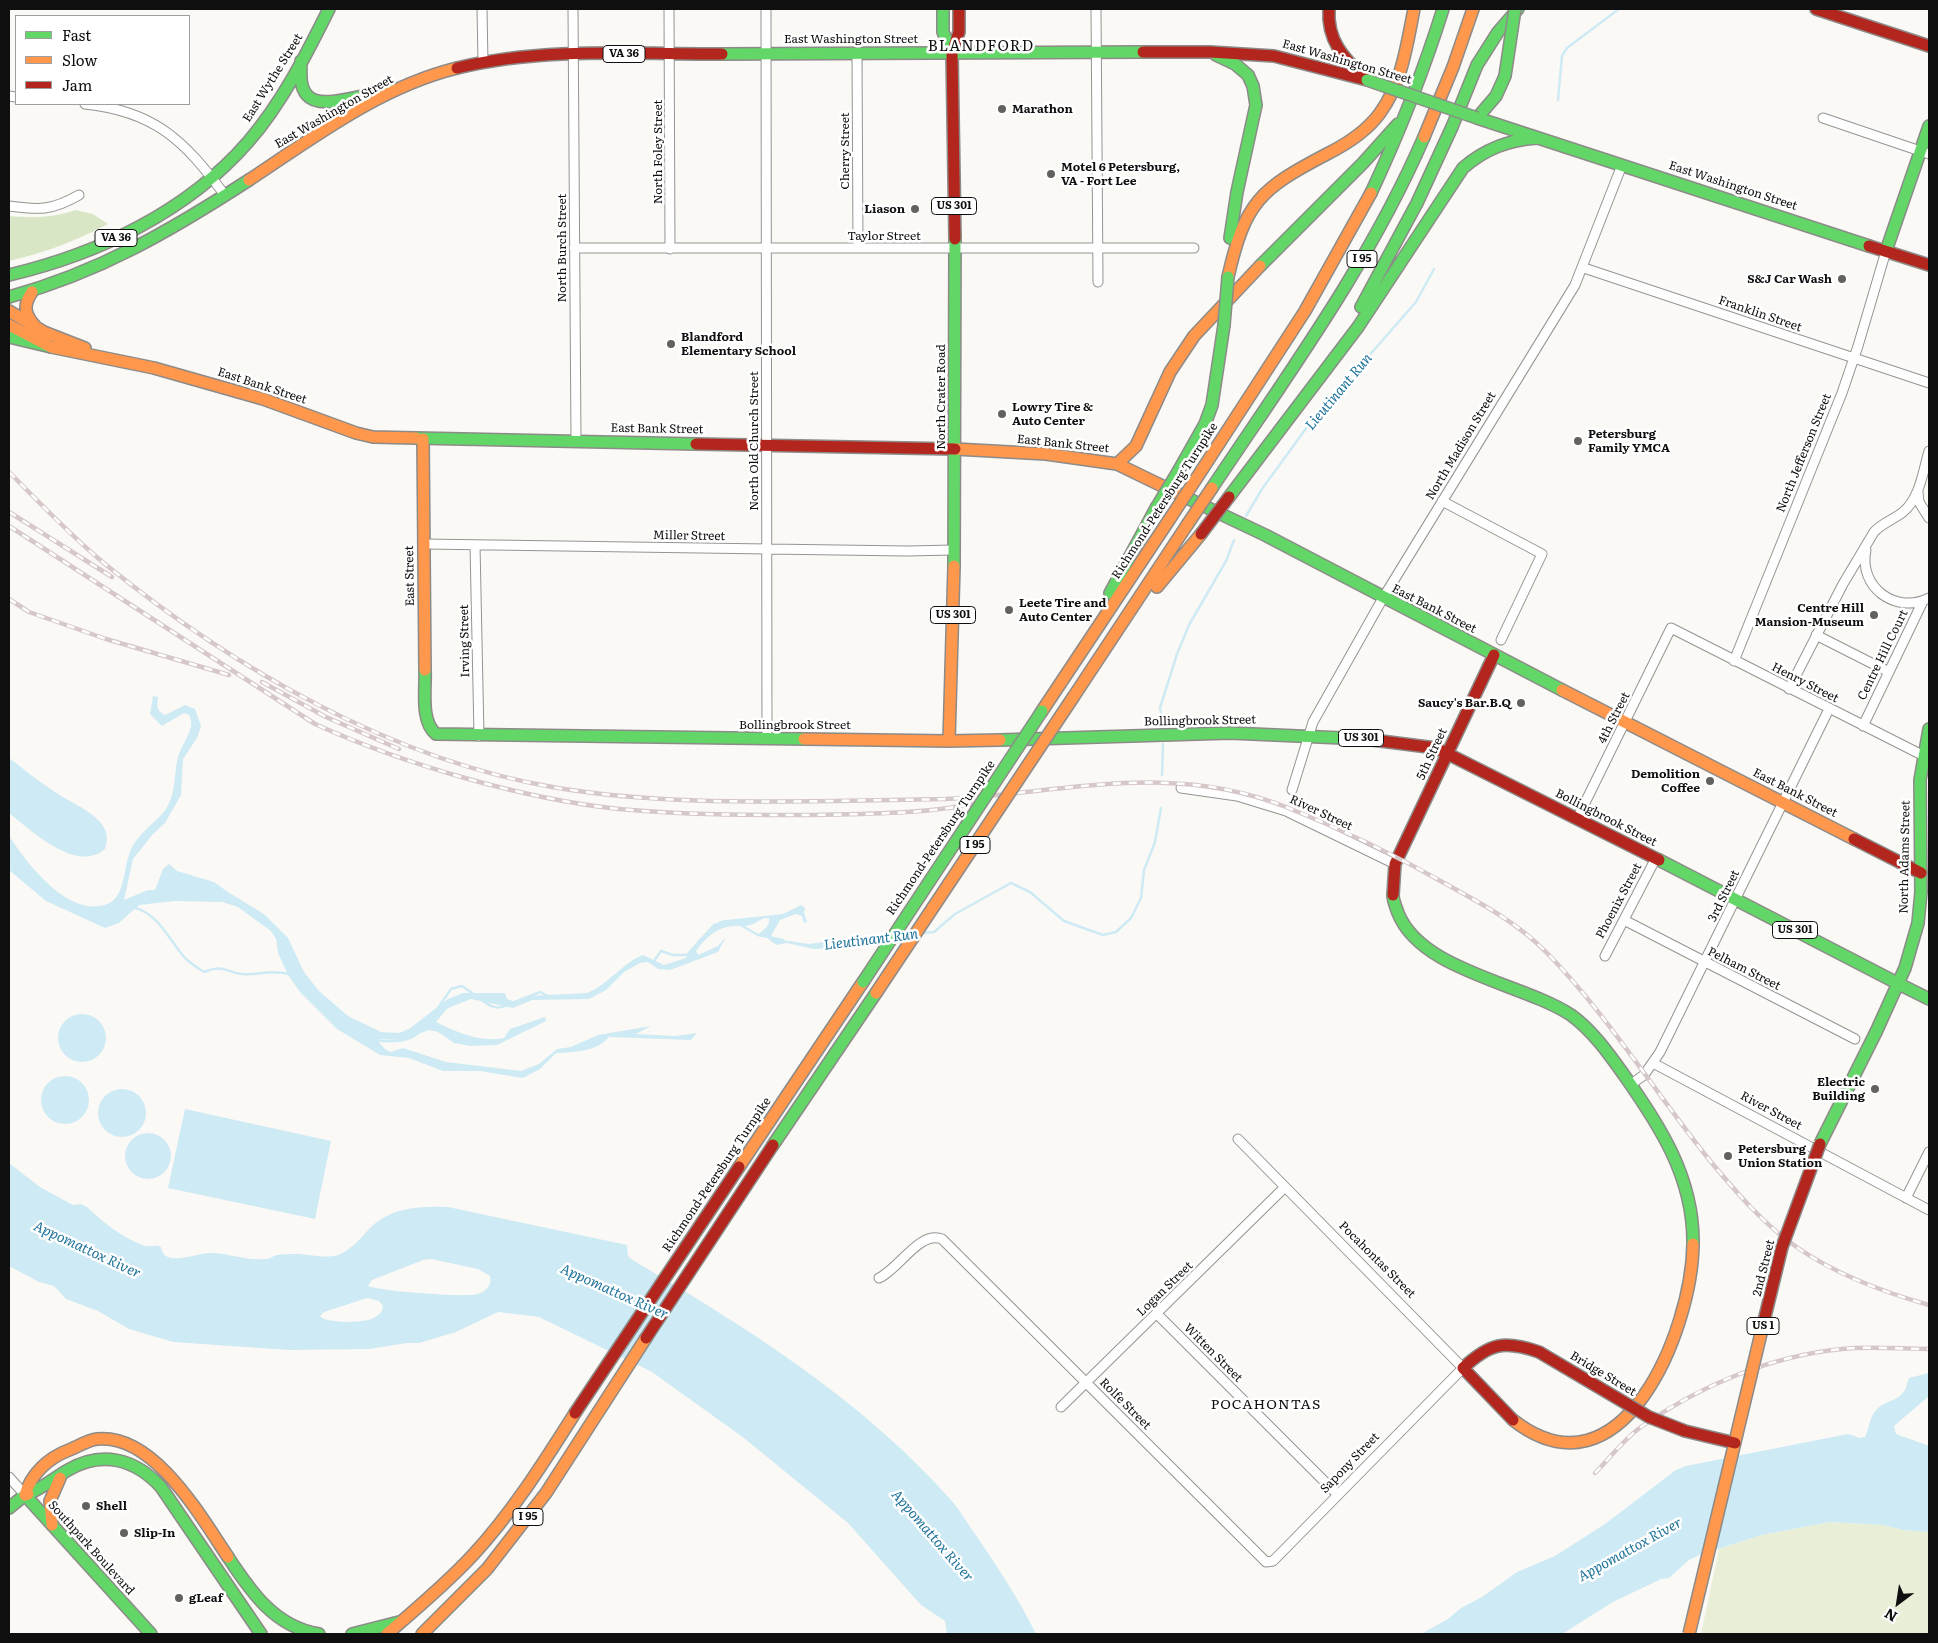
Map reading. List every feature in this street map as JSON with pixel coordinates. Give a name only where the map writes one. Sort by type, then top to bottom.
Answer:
[{"type":"main road","name":"East Wythe Street","points":[[211,177],[260,128],[330,9]]},
{"type":"main road","name":"US 301","points":[[943,9],[943,32],[952,53]]},
{"type":"main road","name":"US 301","points":[[952,53],[959,32],[959,9]]},
{"type":"main road","points":[[1329,9],[1328,31],[1334,46],[1343,58],[1367,80]]},
{"type":"main road","points":[[1228,277],[1239,232],[1251,209],[1262,195],[1291,172],[1337,150],[1352,140],[1379,114],[1386,103],[1400,70],[1414,9]]},
{"type":"main road","name":"Richmond-Petersburg Turnpike","points":[[387,1634],[453,1575],[506,1517],[531,1482],[594,1383],[863,982],[1196,479],[1319,289],[1381,172],[1408,113],[1444,9]]},
{"type":"main road","name":"I 95","points":[[422,1634],[487,1569],[528,1517],[704,1249],[1331,309],[1376,235],[1428,133],[1473,9]]},
{"type":"main road","points":[[1477,118],[1496,96],[1505,76],[1516,9]]},
{"type":"main road","points":[[1302,402],[1386,262],[1421,194],[1487,48],[1516,9]]},
{"type":"main road","points":[[1816,9],[1929,46]]},
{"type":"main road","points":[[1058,687],[1156,508],[1205,424],[1212,405],[1224,325],[1229,244],[1237,192],[1255,115],[1256,100],[1254,86],[1242,69],[1210,52]]},
{"type":"main road","name":"East Washington Street","points":[[9,298],[72,278],[124,255],[348,117],[397,90],[430,76],[507,57],[573,54],[1210,52],[1274,56],[1367,80],[1537,138],[1929,265]]},
{"type":"main road","name":"North Crater Road","points":[[949,741],[955,450],[952,53]]},
{"type":"main road","points":[[301,61],[300,74],[305,92],[314,101],[321,103],[343,101],[371,92],[397,90]]},
{"type":"main road","points":[[1117,464],[1136,446],[1170,372],[1200,329],[1363,163],[1408,113]]},
{"type":"main road","points":[[1886,251],[1925,152],[1929,126]]},
{"type":"main road","points":[[1105,648],[1201,534],[1302,402],[1368,313],[1463,168],[1473,159],[1494,146],[1518,138],[1537,138]]},
{"type":"main road","name":"VA 36","points":[[9,275],[61,261],[109,241],[173,205],[211,177]]},
{"type":"main road","points":[[32,292],[27,298],[24,307],[27,316],[37,328]]},
{"type":"main road","name":"East Bank Street","points":[[9,311],[37,328],[106,357]]},
{"type":"main road","name":"East Bank Street","points":[[9,325],[51,348],[106,357],[263,399],[356,433],[373,437],[955,450],[1046,454],[1117,464],[1265,534],[1383,598],[1925,876]]},
{"type":"main road","points":[[9,337],[51,348]]},
{"type":"main road","name":"East Street","points":[[423,439],[426,712]]},
{"type":"main road","name":"5th Street","points":[[1395,864],[1494,655]]},
{"type":"main road","name":"Bollingbrook Street","points":[[426,712],[428,725],[436,734],[479,736],[949,741],[1230,733],[1350,737],[1436,748],[1656,858],[1929,999]]},
{"type":"main road","name":"North Adams Street","points":[[1899,984],[1910,954],[1918,923],[1925,876],[1920,780],[1926,757],[1929,729]]},
{"type":"main road","name":"Pocahontas Street","points":[[1395,864],[1391,887],[1397,914],[1410,936],[1432,952],[1480,974],[1543,998],[1574,1017],[1596,1040],[1630,1085],[1667,1140],[1683,1177],[1691,1214],[1693,1232],[1692,1274],[1672,1346],[1655,1379],[1623,1420],[1608,1433],[1586,1442],[1562,1444],[1538,1437],[1513,1419],[1463,1368]]},
{"type":"main road","name":"2nd Street","points":[[1689,1634],[1782,1247],[1798,1196],[1814,1156],[1899,984]]},
{"type":"main road","name":"Bridge Street","points":[[1463,1368],[1481,1351],[1493,1345],[1516,1345],[1539,1352],[1649,1417],[1685,1431],[1735,1443]]},
{"type":"main road","points":[[25,1495],[32,1475],[74,1446],[105,1440],[140,1448],[151,1455],[172,1476],[263,1604],[275,1615],[291,1625],[319,1634]]},
{"type":"main road","points":[[9,1508],[25,1495],[38,1490],[82,1463],[105,1458],[128,1461],[147,1472],[161,1487],[261,1634]]},
{"type":"main road","points":[[52,1525],[49,1499],[52,1489],[63,1474]]},
{"type":"main road","name":"Southpark Boulevard","points":[[25,1495],[151,1634]]},
{"type":"main road","points":[[352,1634],[404,1620]]},
{"type":"street","points":[[482,9],[483,62]]},
{"type":"street","name":"North Burch Street","points":[[573,9],[576,441]]},
{"type":"street","name":"North Foley Street","points":[[669,9],[670,249]]},
{"type":"street","name":"North Old Church Street","points":[[766,9],[767,738]]},
{"type":"street","points":[[1096,9],[1098,282]]},
{"type":"street","name":"Cherry Street","points":[[857,53],[858,248]]},
{"type":"street","points":[[91,105],[117,109],[151,121],[180,143],[224,194]]},
{"type":"street","points":[[1823,118],[1925,152]]},
{"type":"street","name":"North Madison Street","points":[[1292,790],[1308,735],[1383,598],[1576,285],[1622,165]]},
{"type":"street","points":[[9,206],[46,209],[62,205],[78,195]]},
{"type":"street","name":"Taylor Street","points":[[574,248],[1194,248]]},
{"type":"street","name":"North Jefferson Street","points":[[1734,661],[1854,359],[1886,251]]},
{"type":"street","name":"Franklin Street","points":[[1584,268],[1929,384]]},
{"type":"street","points":[[1789,689],[1868,540],[1880,525],[1906,510],[1918,491],[1929,450]]},
{"type":"street","points":[[1918,491],[1919,502],[1929,518]]},
{"type":"street","points":[[1442,501],[1542,554],[1501,640]]},
{"type":"street","points":[[1868,540],[1864,561],[1865,570],[1874,588],[1886,597],[1898,602],[1909,604],[1926,600]]},
{"type":"street","name":"Miller Street","points":[[424,544],[767,550],[954,550]]},
{"type":"street","name":"Irving Street","points":[[475,546],[479,736]]},
{"type":"street","name":"Centre Hill Court","points":[[1862,726],[1926,600]]},
{"type":"street","name":"Henry Street","points":[[1671,628],[1926,757]]},
{"type":"street","name":"4th Street","points":[[1577,819],[1671,628]]},
{"type":"street","points":[[1816,635],[1889,672]]},
{"type":"street","name":"3rd Street","points":[[1630,1085],[1644,1075],[1653,1063],[1736,900],[1829,709]]},
{"type":"street","name":"River Street","points":[[1182,788],[1237,796],[1286,811],[1395,864]]},
{"type":"street","name":"Phoenix Street","points":[[1604,956],[1656,858]]},
{"type":"street","name":"Pelham Street","points":[[1624,920],[1704,963],[1855,1039]]},
{"type":"street","name":"River Street","points":[[1653,1063],[1929,1210]]},
{"type":"street","name":"Pocahontas Street","points":[[1238,1139],[1463,1368]]},
{"type":"street","points":[[1906,1198],[1929,1152]]},
{"type":"street","name":"Logan Street","points":[[1061,1407],[1087,1384],[1285,1187]]},
{"type":"street","name":"Rolfe Street","points":[[879,1278],[893,1270],[923,1240],[932,1237],[942,1239],[1255,1552]]},
{"type":"street","name":"Witten Street","points":[[1157,1314],[1337,1494]]},
{"type":"street","name":"Sapony Street","points":[[1255,1552],[1266,1562],[1273,1561],[1463,1368]]},
{"type":"street","points":[[9,1477],[25,1495]]},
{"type":"green space","points":[[76,210],[93,214],[108,224],[60,246],[9,261],[9,216],[43,217]]},
{"type":"green space","points":[[1830,1522],[1883,1525],[1904,1530],[1929,1532],[1929,1634],[1701,1634],[1719,1549],[1762,1535]]},
{"type":"water","points":[[153,696],[158,697],[158,708],[165,715],[185,705],[195,709],[201,726],[197,738],[183,759],[181,795],[165,823],[153,834],[133,859],[124,900],[148,890],[155,890],[163,869],[169,864],[177,871],[214,882],[264,914],[288,938],[304,972],[319,991],[348,1016],[381,1032],[399,1033],[409,1029],[448,999],[463,993],[505,993],[507,999],[516,1002],[527,996],[587,993],[602,985],[628,963],[643,955],[664,965],[686,958],[699,939],[720,921],[783,914],[801,905],[805,908],[804,913],[807,922],[804,923],[802,916],[796,914],[780,920],[771,936],[776,939],[809,944],[845,939],[865,941],[862,946],[814,949],[787,943],[776,945],[765,936],[758,935],[768,924],[769,918],[764,918],[748,926],[722,928],[708,937],[696,951],[698,955],[718,946],[726,937],[718,952],[670,970],[658,969],[648,962],[640,963],[624,972],[606,990],[589,999],[532,1000],[513,1008],[471,999],[448,1008],[436,1022],[469,1036],[495,1039],[504,1038],[510,1029],[545,1017],[546,1021],[497,1045],[470,1046],[454,1043],[438,1032],[429,1030],[402,1040],[376,1039],[386,1050],[391,1052],[403,1048],[446,1062],[521,1071],[539,1064],[557,1049],[571,1047],[598,1035],[651,1026],[636,1034],[675,1036],[697,1033],[691,1040],[609,1037],[598,1046],[592,1048],[556,1053],[540,1069],[523,1078],[480,1071],[443,1071],[409,1058],[380,1055],[337,1029],[300,992],[288,975],[278,953],[276,939],[271,931],[238,907],[222,902],[174,901],[139,905],[119,923],[105,928],[46,901],[9,870],[9,836],[26,860],[49,885],[76,903],[90,906],[105,905],[112,902],[117,896],[123,882],[133,845],[162,814],[172,797],[178,757],[191,725],[189,715],[184,713],[162,726],[150,714]]},
{"type":"water","points":[[9,758],[43,784],[83,808],[100,821],[105,829],[107,839],[105,849],[93,855],[81,856],[68,853],[54,847],[9,813]]},
{"type":"water","points":[[82,1014],[91,1016],[99,1021],[104,1029],[106,1038],[104,1047],[99,1055],[91,1060],[82,1062],[73,1060],[65,1055],[60,1047],[58,1038],[60,1029],[65,1021],[73,1016]]},
{"type":"water","points":[[65,1076],[74,1078],[82,1083],[87,1091],[89,1100],[87,1109],[82,1117],[74,1122],[65,1124],[56,1122],[48,1117],[43,1109],[41,1100],[43,1091],[48,1083],[56,1078]]},
{"type":"water","points":[[122,1089],[131,1091],[139,1096],[144,1104],[146,1113],[144,1122],[139,1130],[131,1135],[122,1137],[113,1135],[105,1130],[100,1122],[98,1113],[100,1104],[105,1096],[113,1091]]},
{"type":"water","points":[[185,1109],[331,1141],[315,1219],[168,1188]]},
{"type":"water","points":[[153,1133],[165,1139],[170,1147],[170,1165],[165,1173],[157,1178],[143,1179],[131,1173],[126,1165],[125,1151],[131,1139],[139,1134]]},
{"type":"water","name":"Appomattox River","points":[[9,1163],[40,1187],[73,1205],[81,1204],[87,1207],[119,1233],[145,1246],[161,1247],[163,1254],[174,1258],[206,1253],[259,1259],[286,1254],[338,1255],[348,1249],[372,1226],[389,1215],[398,1211],[428,1207],[448,1207],[627,1245],[628,1256],[631,1259],[716,1311],[800,1367],[879,1429],[916,1463],[960,1512],[1007,1583],[1036,1634],[947,1634],[945,1621],[921,1605],[848,1523],[744,1438],[652,1372],[539,1317],[498,1312],[456,1332],[419,1343],[369,1349],[289,1350],[173,1342],[129,1329],[98,1311],[66,1299],[54,1286],[39,1282],[9,1266]],"holes":[[[431,1259],[478,1269],[490,1276],[489,1285],[484,1291],[471,1295],[405,1292],[368,1286],[372,1280],[423,1260]],[[367,1298],[379,1301],[383,1306],[379,1314],[370,1320],[355,1322],[338,1321],[324,1319],[320,1316],[324,1312]]]},
{"type":"water","name":"Appomattox River","points":[[1929,1373],[1929,1396],[1894,1426],[1896,1434],[1929,1446],[1929,1532],[1904,1530],[1883,1525],[1830,1522],[1762,1535],[1689,1560],[1669,1578],[1661,1579],[1613,1602],[1562,1634],[1421,1634],[1448,1619],[1461,1608],[1482,1597],[1517,1572],[1555,1556],[1605,1524],[1676,1470],[1686,1466],[1848,1434],[1860,1438],[1865,1437],[1871,1418],[1878,1408],[1903,1393],[1909,1378]]},
{"type":"waterway","name":"Lieutinant Run","points":[[1558,100],[1562,56],[1567,48],[1619,9]]},
{"type":"waterway","name":"Lieutinant Run","points":[[1246,516],[1262,489],[1310,423],[1416,302],[1434,269]]},
{"type":"waterway","name":"Lieutinant Run","points":[[1163,725],[1160,708],[1177,654],[1189,625],[1226,561],[1234,540]]},
{"type":"waterway","name":"Lieutinant Run","points":[[1162,775],[1163,744]]},
{"type":"waterway","name":"Lieutinant Run","points":[[924,933],[934,932],[955,914],[1011,883],[1030,892],[1064,921],[1103,935],[1116,932],[1131,918],[1141,898],[1144,870],[1155,842],[1161,808]]},
{"type":"waterway","name":"Lieutinant Run","points":[[132,907],[141,910],[156,921],[185,958],[204,972],[221,969],[242,974],[275,972],[289,974]]},
{"type":"waterway","name":"Lieutinant Run","points":[[654,961],[661,951],[673,955],[687,955],[714,925],[719,924]]},
{"type":"waterway","name":"Lieutinant Run","points":[[739,924],[758,935],[783,940]]},
{"type":"waterway","name":"Lieutinant Run","points":[[863,942],[884,939]]},
{"type":"waterway","name":"Lieutinant Run","points":[[438,1008],[451,989],[462,986],[472,993]]},
{"type":"waterway","name":"Lieutinant Run","points":[[512,1003],[540,992],[548,996]]},
{"type":"waterway","name":"Lieutinant Run","points":[[479,998],[489,1005],[496,1007],[507,1005]]},
{"type":"waterway","name":"Lieutinant Run","points":[[375,1040],[404,1040],[415,1036],[419,1032]]},
{"type":"railway","points":[[9,472],[68,531],[105,564],[154,602],[207,639],[261,673],[318,705],[376,733],[436,756],[497,775],[558,788],[593,793],[662,799],[731,801],[946,799],[1075,787],[1158,783],[1200,786],[1243,793],[1286,807],[1327,824],[1427,873],[1486,907],[1524,932],[1547,953],[1590,1002],[1711,1162],[1762,1219],[1798,1248],[1828,1266],[1878,1288],[1929,1305]]},
{"type":"railway","points":[[9,512],[112,577]]},
{"type":"railway","points":[[9,526],[315,724],[386,753],[464,778],[543,797],[582,804],[619,809],[667,812],[764,815],[879,814],[944,809],[988,801]]},
{"type":"railway","points":[[9,599],[29,612],[106,639],[229,675]]},
{"type":"railway","points":[[262,682],[326,717],[399,749]]},
{"type":"railway","points":[[1595,1473],[1641,1427],[1687,1398],[1736,1375],[1788,1358],[1842,1349],[1929,1349]]},
{"type":"traffic: fast","points":[[9,275],[75,255],[139,227],[169,209],[224,167],[248,142],[283,95],[329,9]]},
{"type":"traffic: fast","points":[[943,9],[943,32],[952,53]]},
{"type":"traffic: fast","points":[[1371,193],[1410,102],[1443,9]]},
{"type":"traffic: fast","points":[[1505,76],[1515,9]]},
{"type":"traffic: fast","points":[[1361,307],[1417,203],[1452,127],[1477,65],[1498,32],[1518,9]]},
{"type":"traffic: fast","points":[[722,54],[1143,52]]},
{"type":"traffic: fast","points":[[1216,55],[1235,64],[1248,75],[1253,86],[1256,105],[1237,192],[1230,238]]},
{"type":"traffic: fast","points":[[301,61],[301,79],[304,91],[314,100],[323,102],[346,100],[390,90]]},
{"type":"traffic: fast","points":[[1477,118],[1496,96],[1505,76]]},
{"type":"traffic: fast","points":[[1367,80],[1477,118]]},
{"type":"traffic: fast","points":[[1477,118],[1869,246]]},
{"type":"traffic: fast","points":[[1260,266],[1363,163],[1398,124]]},
{"type":"traffic: fast","points":[[1886,251],[1929,126]]},
{"type":"traffic: fast","points":[[1212,488],[1353,274],[1402,184],[1424,137]]},
{"type":"traffic: fast","points":[[1229,497],[1358,327],[1463,168],[1471,161],[1497,147],[1507,143],[1537,138]]},
{"type":"traffic: fast","points":[[9,297],[74,275],[134,248],[249,180]]},
{"type":"traffic: fast","points":[[954,566],[955,239]]},
{"type":"traffic: fast","points":[[1224,325],[1228,277]]},
{"type":"traffic: fast","points":[[1179,470],[1205,424],[1212,405],[1224,325]]},
{"type":"traffic: fast","points":[[9,337],[51,347]]},
{"type":"traffic: fast","points":[[416,438],[696,444]]},
{"type":"traffic: fast","points":[[1156,508],[1179,470]]},
{"type":"traffic: fast","points":[[1185,497],[1265,535],[1562,690]]},
{"type":"traffic: fast","points":[[1110,593],[1156,508]]},
{"type":"traffic: fast","points":[[425,670],[426,713],[431,728],[436,734],[804,739]]},
{"type":"traffic: fast","points":[[863,982],[1042,711]]},
{"type":"traffic: fast","points":[[1876,1032],[1905,968],[1918,923],[1921,892],[1920,780],[1929,729]]},
{"type":"traffic: fast","points":[[1000,740],[1230,733],[1365,739]]},
{"type":"traffic: fast","points":[[1659,860],[1899,984]]},
{"type":"traffic: fast","points":[[1393,895],[1398,913],[1410,933],[1428,949],[1475,974],[1527,994],[1571,1015],[1600,1043],[1650,1114],[1672,1154],[1688,1197],[1692,1220],[1693,1244]]},
{"type":"traffic: fast","points":[[1899,984],[1929,999]]},
{"type":"traffic: fast","points":[[773,1145],[876,993]]},
{"type":"traffic: fast","points":[[1820,1144],[1876,1032]]},
{"type":"traffic: fast","points":[[28,1494],[68,1470],[93,1460],[118,1460],[140,1470],[161,1487],[261,1634]]},
{"type":"traffic: fast","points":[[9,1508],[25,1495],[151,1634]]},
{"type":"traffic: fast","points":[[228,1557],[255,1595],[277,1616],[289,1624],[319,1634]]},
{"type":"traffic: fast","points":[[352,1634],[399,1622]]},
{"type":"traffic: slow","points":[[1228,277],[1241,231],[1249,214],[1259,200],[1286,177],[1342,146],[1356,136],[1369,126],[1380,113],[1399,76],[1414,9]]},
{"type":"traffic: slow","points":[[1424,137],[1453,67],[1473,9]]},
{"type":"traffic: slow","points":[[249,180],[374,100],[401,87],[457,68]]},
{"type":"traffic: slow","points":[[1196,479],[1305,311],[1371,193]]},
{"type":"traffic: slow","points":[[1117,464],[1136,446],[1170,372],[1194,336],[1260,266]]},
{"type":"traffic: slow","points":[[32,292],[27,302],[26,311],[37,328]]},
{"type":"traffic: slow","points":[[9,311],[44,332],[85,348]]},
{"type":"traffic: slow","points":[[9,325],[51,347],[154,368],[263,399],[356,433],[373,437],[416,438]]},
{"type":"traffic: slow","points":[[423,439],[425,670]]},
{"type":"traffic: slow","points":[[955,449],[1046,454],[1117,464],[1185,497]]},
{"type":"traffic: slow","points":[[1171,517],[1196,479]]},
{"type":"traffic: slow","points":[[1187,525],[1212,488]]},
{"type":"traffic: slow","points":[[1042,711],[1171,517]]},
{"type":"traffic: slow","points":[[1074,696],[1187,525]]},
{"type":"traffic: slow","points":[[1157,587],[1201,534]]},
{"type":"traffic: slow","points":[[954,566],[949,741],[1000,740]]},
{"type":"traffic: slow","points":[[1562,690],[1854,839]]},
{"type":"traffic: slow","points":[[876,993],[1074,696]]},
{"type":"traffic: slow","points":[[804,739],[949,741]]},
{"type":"traffic: slow","points":[[739,1167],[863,982]]},
{"type":"traffic: slow","points":[[1513,1420],[1552,1440],[1587,1440],[1618,1424],[1644,1396],[1664,1360],[1680,1320],[1689,1280],[1693,1244]]},
{"type":"traffic: slow","points":[[1689,1634],[1763,1325]]},
{"type":"traffic: slow","points":[[422,1634],[487,1569],[546,1493],[646,1338]]},
{"type":"traffic: slow","points":[[387,1634],[431,1596],[487,1540],[527,1487],[575,1413]]},
{"type":"traffic: slow","points":[[28,1494],[25,1495],[31,1480],[54,1457],[97,1439],[118,1441],[138,1449],[174,1481],[228,1557]]},
{"type":"traffic: slow","points":[[52,1525],[50,1501],[60,1478]]},
{"type":"traffic: jam","points":[[955,239],[952,53],[959,32],[959,9]]},
{"type":"traffic: jam","points":[[1329,9],[1331,30],[1338,48],[1343,56],[1365,78]]},
{"type":"traffic: jam","points":[[1816,9],[1929,46]]},
{"type":"traffic: jam","points":[[1143,52],[1210,52],[1274,56],[1367,80]]},
{"type":"traffic: jam","points":[[457,68],[489,61],[555,54],[722,54]]},
{"type":"traffic: jam","points":[[1869,246],[1929,265]]},
{"type":"traffic: jam","points":[[696,444],[955,449]]},
{"type":"traffic: jam","points":[[1201,534],[1229,497]]},
{"type":"traffic: jam","points":[[1393,895],[1395,864],[1494,655]]},
{"type":"traffic: jam","points":[[1365,739],[1436,748],[1659,860]]},
{"type":"traffic: jam","points":[[1854,839],[1921,873]]},
{"type":"traffic: jam","points":[[1763,1325],[1782,1247],[1820,1144]]},
{"type":"traffic: jam","points":[[646,1338],[773,1145]]},
{"type":"traffic: jam","points":[[575,1413],[739,1167]]},
{"type":"traffic: jam","points":[[1513,1420],[1463,1368],[1481,1353],[1498,1346],[1516,1346],[1539,1352]]},
{"type":"traffic: jam","points":[[1539,1352],[1649,1417],[1685,1431],[1735,1443]]},
{"type":"place","name":"Marathon","points":[[1002,109]]},
{"type":"place","name":"Motel 6 Petersburg, VA - Fort Lee","points":[[1051,174]]},
{"type":"place","name":"Liason","points":[[915,209]]},
{"type":"place","name":"S&J Car Wash","points":[[1842,279]]},
{"type":"place","name":"Blandford Elementary School","points":[[671,344]]},
{"type":"place","name":"Lowry Tire & Auto Center","points":[[1002,414]]},
{"type":"place","name":"Petersburg Family YMCA","points":[[1578,441]]},
{"type":"place","name":"Leete Tire and Auto Center","points":[[1009,610]]},
{"type":"place","name":"Centre Hill Mansion-Museum","points":[[1874,615]]},
{"type":"place","name":"Saucy's Bar.B.Q","points":[[1521,703]]},
{"type":"place","name":"Demolition Coffee","points":[[1710,781]]},
{"type":"place","name":"Electric Building","points":[[1875,1089]]},
{"type":"place","name":"Petersburg Union Station","points":[[1728,1156]]},
{"type":"place","name":"Shell","points":[[86,1506]]},
{"type":"place","name":"Slip-In","points":[[124,1533]]},
{"type":"place","name":"gLeaf","points":[[179,1598]]},
{"type":"district","name":"BLANDFORD","points":[[981,47]]},
{"type":"district","name":"POCAHONTAS","points":[[1266,1405]]}]
